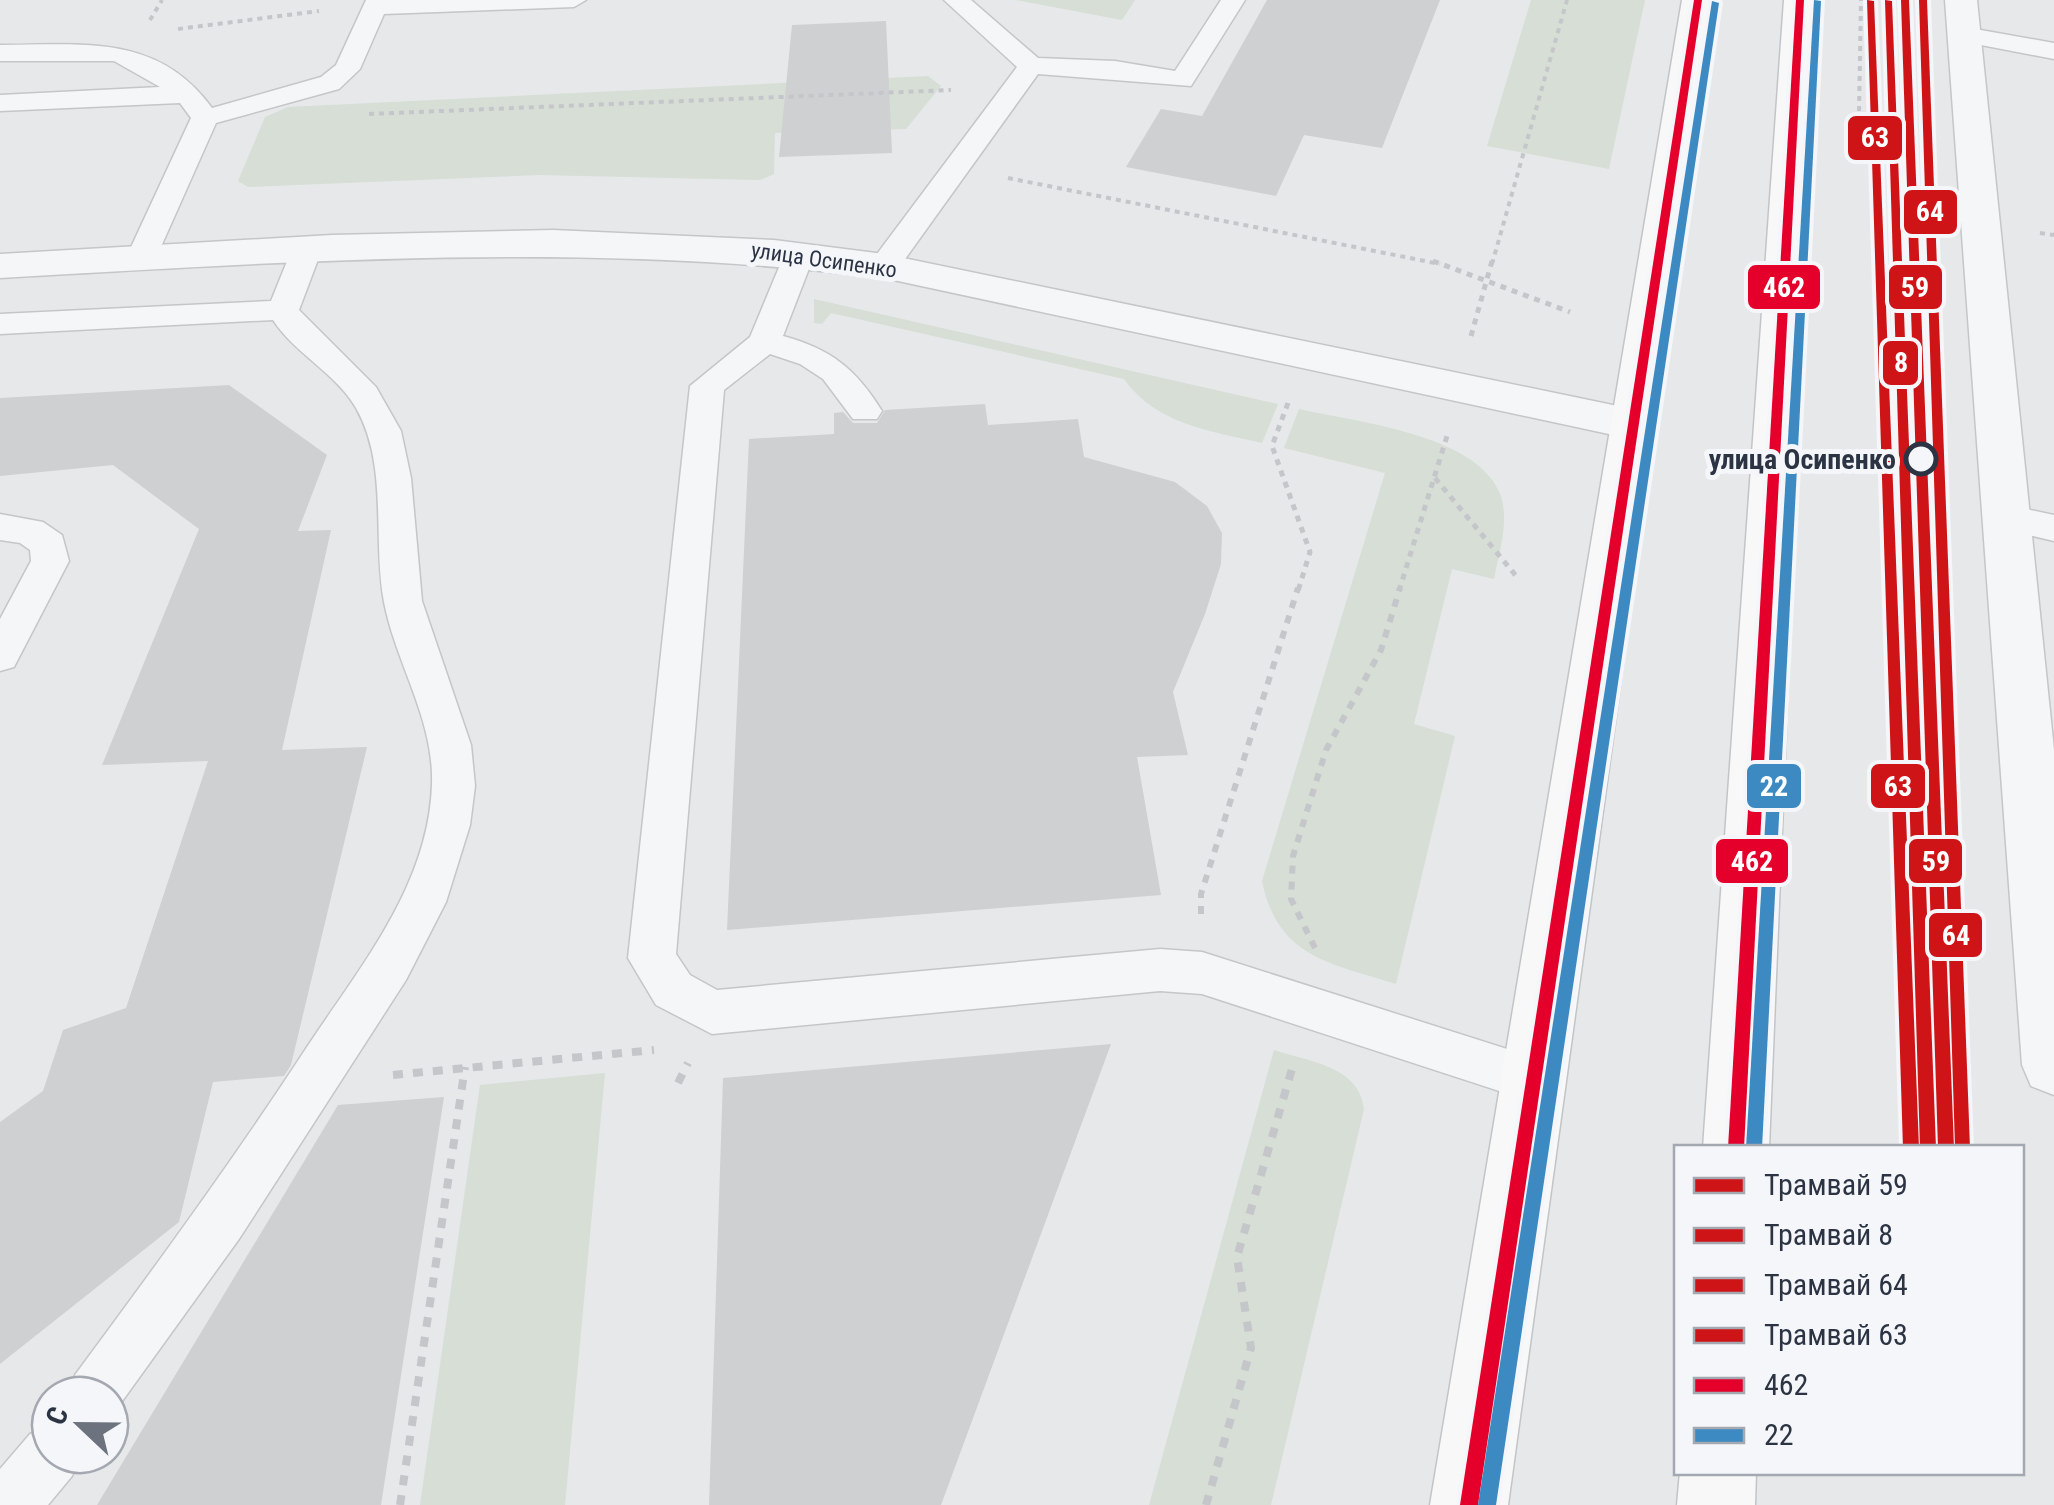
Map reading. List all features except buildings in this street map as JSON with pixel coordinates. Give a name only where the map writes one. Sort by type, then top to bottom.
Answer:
[{"type":"main road","points":[[1469,1505],[1698,0]]},
{"type":"main road","points":[[1736,1145],[1800,0]]},
{"type":"main road","points":[[1716,1505],[1718,1475]]},
{"type":"street","points":[[1963,17],[2054,1065]]},
{"type":"street","name":"улица Осипенко","points":[[0,266],[502,241],[643,242],[800,253],[884,266],[1632,424]]},
{"type":"lane","points":[[142,258],[206,118],[330,83],[347,69],[377,4],[574,0]]},
{"type":"lane","points":[[956,0],[1031,66],[1115,69],[1182,80],[1232,0]]},
{"type":"lane","points":[[1963,17],[2054,51]]},
{"type":"lane","points":[[0,54],[116,53],[138,60],[188,94],[206,118]]},
{"type":"lane","points":[[884,266],[1031,66]]},
{"type":"lane","points":[[0,103],[188,94]]},
{"type":"lane","points":[[110,1375],[194,1261],[312,1084],[415,920],[446,840],[454,768],[442,711],[404,606],[394,547],[389,446],[374,409],[352,379],[293,331],[283,310],[307,249]]},
{"type":"lane","points":[[800,253],[764,342],[706,386],[652,958],[672,990],[712,1012],[1160,970],[1202,973],[1533,1078]]},
{"type":"lane","points":[[0,324],[283,310]]},
{"type":"lane","points":[[764,342],[809,352],[847,378],[865,411]]},
{"type":"lane","points":[[2007,518],[2054,528]]},
{"type":"lane","points":[[0,527],[30,532],[48,544],[50,561],[0,656]]},
{"type":"lane","points":[[9,1505],[35,1475]]},
{"type":"path","points":[[1206,1505],[1251,1348],[1237,1257],[1320,960],[1291,899],[1293,856],[1326,750],[1382,650],[1435,478],[1486,281],[1567,0]]},
{"type":"path","points":[[1859,111],[1860,0]]},
{"type":"path","points":[[160,31],[377,4]]},
{"type":"path","points":[[330,83],[351,115],[982,88],[1012,94]]},
{"type":"path","points":[[957,168],[1430,260],[1570,312]]},
{"type":"path","points":[[1201,894],[1310,552],[1272,446],[1290,397]]},
{"type":"path","points":[[1435,478],[1517,577]]},
{"type":"path","points":[[400,1505],[465,1067]]},
{"type":"shaded area","points":[[1016,0],[1135,0],[1122,20]]},
{"type":"shaded area","points":[[1531,0],[1645,0],[1609,169],[1487,146]]},
{"type":"shaded area","points":[[928,76],[941,86],[906,129],[775,133],[774,174],[760,180],[540,175],[248,187],[238,181],[265,117],[288,107]]},
{"type":"shaded area","points":[[814,299],[1278,404],[1262,443],[1186,424],[1152,407],[1124,379],[831,313],[822,324],[814,323]]},
{"type":"shaded area","points":[[1299,409],[1382,426],[1441,444],[1467,457],[1487,474],[1503,504],[1503,536],[1494,579],[1452,569],[1414,724],[1455,736],[1396,984],[1329,962],[1294,942],[1280,927],[1262,881],[1385,473],[1284,448]]},
{"type":"shaded area","points":[[1274,1050],[1343,1075],[1353,1083],[1364,1109],[1271,1505],[1149,1505]]},
{"type":"shaded area","points":[[605,1073],[565,1505],[420,1505],[480,1085]]},
{"type":"tram line","name":"59","points":[[1905,0],[1946,1145]]},
{"type":"tram line","name":"64","points":[[1923,0],[1963,1145]]},
{"type":"tram line","name":"63","points":[[1870,1],[1911,1145]]},
{"type":"tram line","name":"8","points":[[1888,1],[1928,1145]]},
{"type":"transit line","name":"462","points":[[1469,1505],[1698,0]]},
{"type":"transit line","name":"462","points":[[1736,1145],[1800,0]]},
{"type":"transit line","name":"22","points":[[1754,1145],[1817,1]]},
{"type":"transit line","name":"22","points":[[1487,1505],[1715,3]]},
{"type":"place","name":"улица Осипенко","points":[[1921,459]]}]
